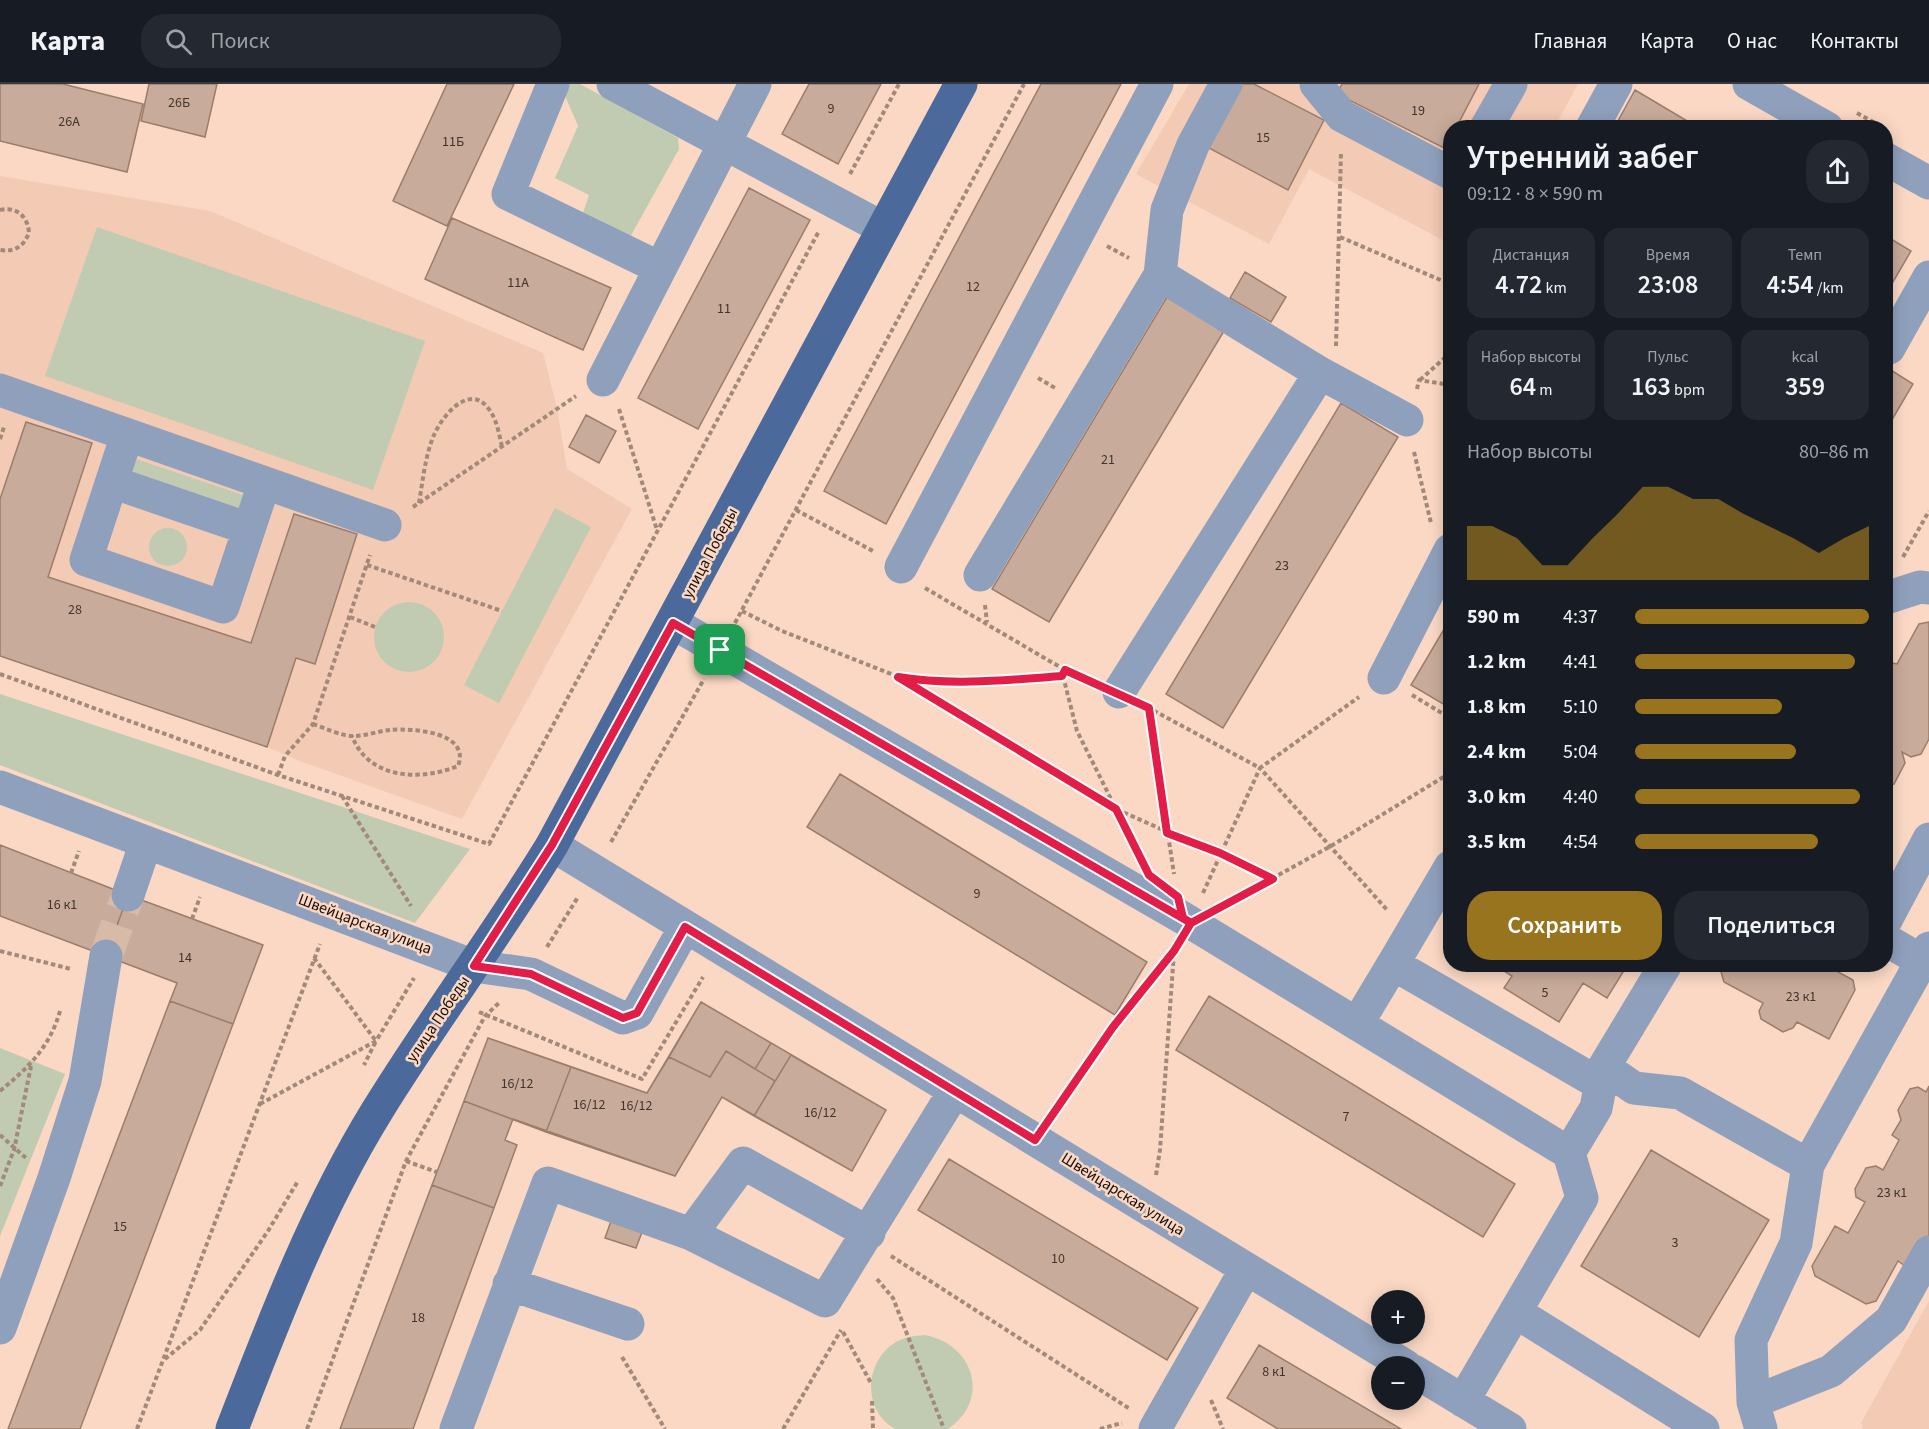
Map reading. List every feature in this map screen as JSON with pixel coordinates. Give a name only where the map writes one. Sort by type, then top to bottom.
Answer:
[{"type":"main road","name":"улица Победы","points":[[232,1429],[312,1231],[376,1113],[552,845],[962,84]]},
{"type":"street","points":[[553,84],[507,194],[660,268]]},
{"type":"street","points":[[613,84],[883,228]]},
{"type":"street","points":[[603,380],[755,84]]},
{"type":"street","points":[[901,567],[1157,84]]},
{"type":"street","points":[[980,575],[1160,275],[1167,210],[1193,145],[1226,84]]},
{"type":"street","points":[[1316,84],[1342,116],[1443,169]]},
{"type":"street","points":[[1490,120],[1510,84]]},
{"type":"street","points":[[1596,120],[1616,84]]},
{"type":"street","points":[[1749,84],[1813,120]]},
{"type":"street","points":[[1893,163],[1929,183]]},
{"type":"street","points":[[1160,275],[1320,373],[1407,420]]},
{"type":"street","points":[[1893,341],[1929,278]]},
{"type":"street","points":[[1119,692],[1320,373]]},
{"type":"street","points":[[0,390],[383,524]]},
{"type":"street","points":[[127,435],[86,560],[223,607],[264,484]]},
{"type":"street","points":[[112,482],[249,529]]},
{"type":"street","points":[[1384,678],[1443,563]]},
{"type":"street","points":[[1893,596],[1920,587],[1929,588]]},
{"type":"street","points":[[673,623],[1187,921],[1569,1153],[1582,1198],[1517,1313],[1463,1401]]},
{"type":"street","name":"Швейцарская улица","points":[[0,787],[474,966],[531,974],[623,1018],[637,1013],[685,927]]},
{"type":"street","points":[[1893,907],[1929,839]]},
{"type":"street","points":[[128,895],[146,842]]},
{"type":"street","name":"Швейцарская улица","points":[[552,845],[1390,1356]]},
{"type":"street","points":[[1357,1024],[1443,879]]},
{"type":"street","points":[[1893,943],[1925,954],[1808,1165],[1796,1243],[1751,1340],[1757,1416],[1831,1371],[1891,1320],[1929,1252]]},
{"type":"street","points":[[1393,964],[1602,1076],[1634,1088],[1680,1093],[1808,1165]]},
{"type":"street","points":[[0,1328],[85,1082],[87,971]]},
{"type":"street","points":[[1569,1153],[1596,1108],[1602,1076],[1661,972]]},
{"type":"street","points":[[456,1429],[548,1183],[691,1234],[836,1312],[876,1247],[954,1092]]},
{"type":"street","points":[[691,1234],[743,1163],[876,1247]]},
{"type":"street","points":[[1144,1420],[1246,1269]]},
{"type":"street","points":[[509,1284],[628,1324]]},
{"type":"street","points":[[1517,1313],[1703,1429]]},
{"type":"street","points":[[1425,1378],[1510,1429]]},
{"type":"path","points":[[0,674],[278,775],[489,844],[899,84]]},
{"type":"path","points":[[1320,373],[1337,344],[1342,116]]},
{"type":"path","points":[[0,210],[8,208],[18,211],[25,218],[29,233],[19,248],[9,252],[0,250]]},
{"type":"path","points":[[1340,237],[1443,281]]},
{"type":"path","points":[[1419,380],[1443,360]]},
{"type":"path","points":[[603,380],[616,401],[657,531]]},
{"type":"path","points":[[419,503],[435,434],[454,406],[463,400],[473,399],[488,406],[498,427],[502,447]]},
{"type":"path","points":[[278,775],[285,756],[314,724],[383,524],[419,503],[557,408]]},
{"type":"path","points":[[1407,420],[1443,546]]},
{"type":"path","points":[[796,510],[901,567],[924,587],[1065,670],[1119,692],[1260,768],[1410,936]]},
{"type":"path","points":[[1902,560],[1929,510]]},
{"type":"path","points":[[367,566],[502,610]]},
{"type":"path","points":[[742,611],[782,631],[898,677],[1116,809],[1167,833],[1220,853],[1273,879]]},
{"type":"path","points":[[350,617],[375,627]]},
{"type":"path","points":[[1065,670],[1062,676],[1077,731],[1140,856]]},
{"type":"path","points":[[898,677],[932,682],[1062,676]]},
{"type":"path","points":[[1035,1140],[1113,1027],[1174,951],[1260,768],[1384,678],[1443,714]]},
{"type":"path","points":[[1149,708],[1167,833],[1187,921]]},
{"type":"path","points":[[314,724],[352,736],[391,730],[428,733],[454,742],[460,749],[462,757],[458,766],[437,774],[407,775],[367,760],[357,748],[352,736]]},
{"type":"path","points":[[1187,921],[1273,879],[1443,777]]},
{"type":"path","points":[[342,796],[415,912]]},
{"type":"path","points":[[72,873],[82,842]]},
{"type":"path","points":[[192,919],[203,888]]},
{"type":"path","points":[[137,1429],[321,940]]},
{"type":"path","points":[[0,951],[87,971]]},
{"type":"path","points":[[1150,1211],[1160,1150],[1174,951]]},
{"type":"path","points":[[314,958],[376,1041]]},
{"type":"path","points":[[360,1072],[416,975]]},
{"type":"path","points":[[0,1092],[31,1066],[46,1046],[57,1025],[63,1003]]},
{"type":"path","points":[[260,1104],[376,1041]]},
{"type":"path","points":[[0,1186],[14,1150],[31,1066]]},
{"type":"path","points":[[307,1429],[406,1161],[437,1172]]},
{"type":"path","points":[[165,1359],[200,1330],[268,1232],[302,1173]]},
{"type":"path","points":[[876,1247],[1144,1420]]},
{"type":"path","points":[[869,1286],[874,1276],[892,1298],[944,1429]]},
{"type":"path","points":[[596,1312],[664,1429]]},
{"type":"path","points":[[836,1312],[842,1332],[871,1383]]},
{"type":"path","points":[[783,1429],[842,1332],[836,1312]]},
{"type":"path","points":[[872,1401],[873,1429]]},
{"type":"shaded area","points":[[1189,84],[1578,84],[1559,120],[1443,120],[1443,240],[1309,169],[1269,244],[1136,174]]},
{"type":"shaded area","points":[[0,176],[210,211],[543,353],[557,408],[567,469],[632,509],[462,819],[267,747],[0,656]]},
{"type":"shaded area","points":[[1929,1301],[1929,1429],[1863,1429],[1861,1423]]},
{"type":"green space","points":[[560,84],[580,84],[678,138],[679,149],[629,239],[581,219],[589,195],[555,178],[578,126]]},
{"type":"green space","points":[[97,227],[425,341],[373,490],[45,376]]},
{"type":"green space","points":[[130,457],[252,498],[245,518],[124,477]]},
{"type":"green space","points":[[555,508],[591,527],[499,703],[464,685]]},
{"type":"green space","points":[[168,528],[182,533],[187,547],[182,561],[168,566],[154,561],[149,547],[154,533]]},
{"type":"green space","points":[[409,602],[422,605],[434,612],[441,624],[444,637],[441,650],[434,662],[422,669],[409,672],[396,669],[384,662],[377,650],[374,637],[377,624],[384,612],[396,605]]},
{"type":"green space","points":[[0,694],[470,849],[415,923],[0,765]]},
{"type":"green space","points":[[0,1048],[65,1074],[0,1236]]},
{"type":"green space","points":[[924,1335],[941,1340],[955,1349],[965,1360],[971,1374],[973,1388],[970,1403],[962,1417],[948,1429],[895,1429],[884,1421],[872,1399],[873,1373],[885,1350],[906,1338]]},
{"type":"building","points":[[0,84],[63,84],[143,104],[127,172],[0,141]]},
{"type":"building","points":[[149,84],[217,84],[205,137],[141,121]]},
{"type":"building","points":[[447,84],[514,84],[447,226],[393,201]]},
{"type":"building","points":[[809,84],[881,84],[838,164],[782,134]]},
{"type":"building","points":[[1041,84],[1121,84],[886,524],[824,491]]},
{"type":"building","points":[[1240,84],[1254,84],[1324,120],[1288,190],[1207,147]]},
{"type":"building","points":[[1342,84],[1479,84],[1460,120],[1443,120],[1443,147],[1337,94]]},
{"type":"building","points":[[1635,90],[1686,120],[1618,120]]},
{"type":"building","points":[[749,188],[810,220],[698,429],[638,398]]},
{"type":"building","points":[[452,218],[611,288],[583,350],[425,279]]},
{"type":"building","points":[[1893,240],[1911,251],[1893,282]]},
{"type":"building","points":[[1245,272],[1286,297],[1271,322],[1230,298]]},
{"type":"building","points":[[1167,297],[1224,331],[1049,622],[992,589]]},
{"type":"building","points":[[1893,371],[1913,384],[1893,418]]},
{"type":"building","points":[[1341,403],[1398,437],[1223,728],[1166,694]]},
{"type":"building","points":[[586,415],[616,431],[599,463],[569,447]]},
{"type":"building","points":[[26,422],[92,443],[48,577],[251,643],[294,514],[357,534],[315,664],[296,658],[267,747],[0,656],[0,499]]},
{"type":"building","points":[[1929,622],[1929,739],[1921,754],[1911,757],[1902,752],[1905,763],[1893,784],[1893,663],[1897,664],[1919,624]]},
{"type":"building","points":[[1443,631],[1443,704],[1411,685]]},
{"type":"building","points":[[840,774],[1147,962],[1115,1015],[807,827]]},
{"type":"building","points":[[0,845],[128,895],[106,956],[0,916]]},
{"type":"building","points":[[128,895],[263,945],[233,1024],[170,1001],[177,983],[106,956]]},
{"type":"building","points":[[1506,972],[1623,972],[1607,998],[1583,983],[1559,1022],[1504,988],[1512,976]]},
{"type":"building","points":[[1721,972],[1838,972],[1853,980],[1855,990],[1829,1039],[1797,1022],[1793,1028],[1783,1032],[1761,1019],[1759,1011],[1763,1003],[1724,982]]},
{"type":"building","points":[[1209,996],[1515,1184],[1483,1237],[1176,1050]]},
{"type":"building","points":[[170,1001],[233,1024],[80,1429],[8,1429]]},
{"type":"building","points":[[701,1002],[771,1043],[755,1069],[726,1051],[710,1077],[669,1057]]},
{"type":"building","points":[[701,1002],[886,1110],[852,1171],[722,1097],[675,1176],[513,1119],[505,1140],[517,1145],[494,1208],[432,1185],[488,1038],[647,1093]]},
{"type":"building","points":[[488,1038],[571,1067],[546,1132],[464,1101]]},
{"type":"building","points":[[726,1051],[775,1081],[754,1116],[722,1097],[675,1176],[546,1132],[571,1067],[647,1093],[669,1057],[710,1077]]},
{"type":"building","points":[[791,1055],[886,1110],[852,1171],[754,1116]]},
{"type":"building","points":[[1929,1086],[1929,1235],[1913,1263],[1905,1266],[1898,1261],[1876,1301],[1866,1304],[1815,1276],[1812,1266],[1835,1226],[1848,1233],[1865,1202],[1856,1197],[1855,1189],[1866,1168],[1876,1166],[1883,1170],[1899,1140],[1892,1135],[1901,1120],[1898,1110],[1910,1089],[1918,1087],[1926,1092]]},
{"type":"building","points":[[1651,1150],[1769,1220],[1699,1337],[1581,1266]]},
{"type":"building","points":[[949,1159],[1198,1308],[1167,1360],[918,1210]]},
{"type":"building","points":[[432,1185],[494,1208],[413,1429],[340,1429]]},
{"type":"building","points":[[432,1185],[494,1208],[413,1429],[340,1429]]},
{"type":"building","points":[[611,1221],[642,1232],[636,1248],[605,1238]]},
{"type":"building","points":[[1259,1345],[1401,1429],[1278,1429],[1227,1398]]},
{"type":"tunnel","points":[[106,956],[128,895]]},
{"type":"route","points":[[720,650],[673,623],[552,845],[511,912],[474,966],[531,974],[623,1018],[637,1013],[685,927],[1035,1140],[1113,1027],[1174,951],[1191,923],[1183,918],[1178,897],[1149,875],[1116,809],[898,677],[932,682],[979,681],[1062,676],[1065,670],[1119,692],[1149,708],[1167,833],[1220,853],[1273,879],[1191,923],[720,650]]}]
